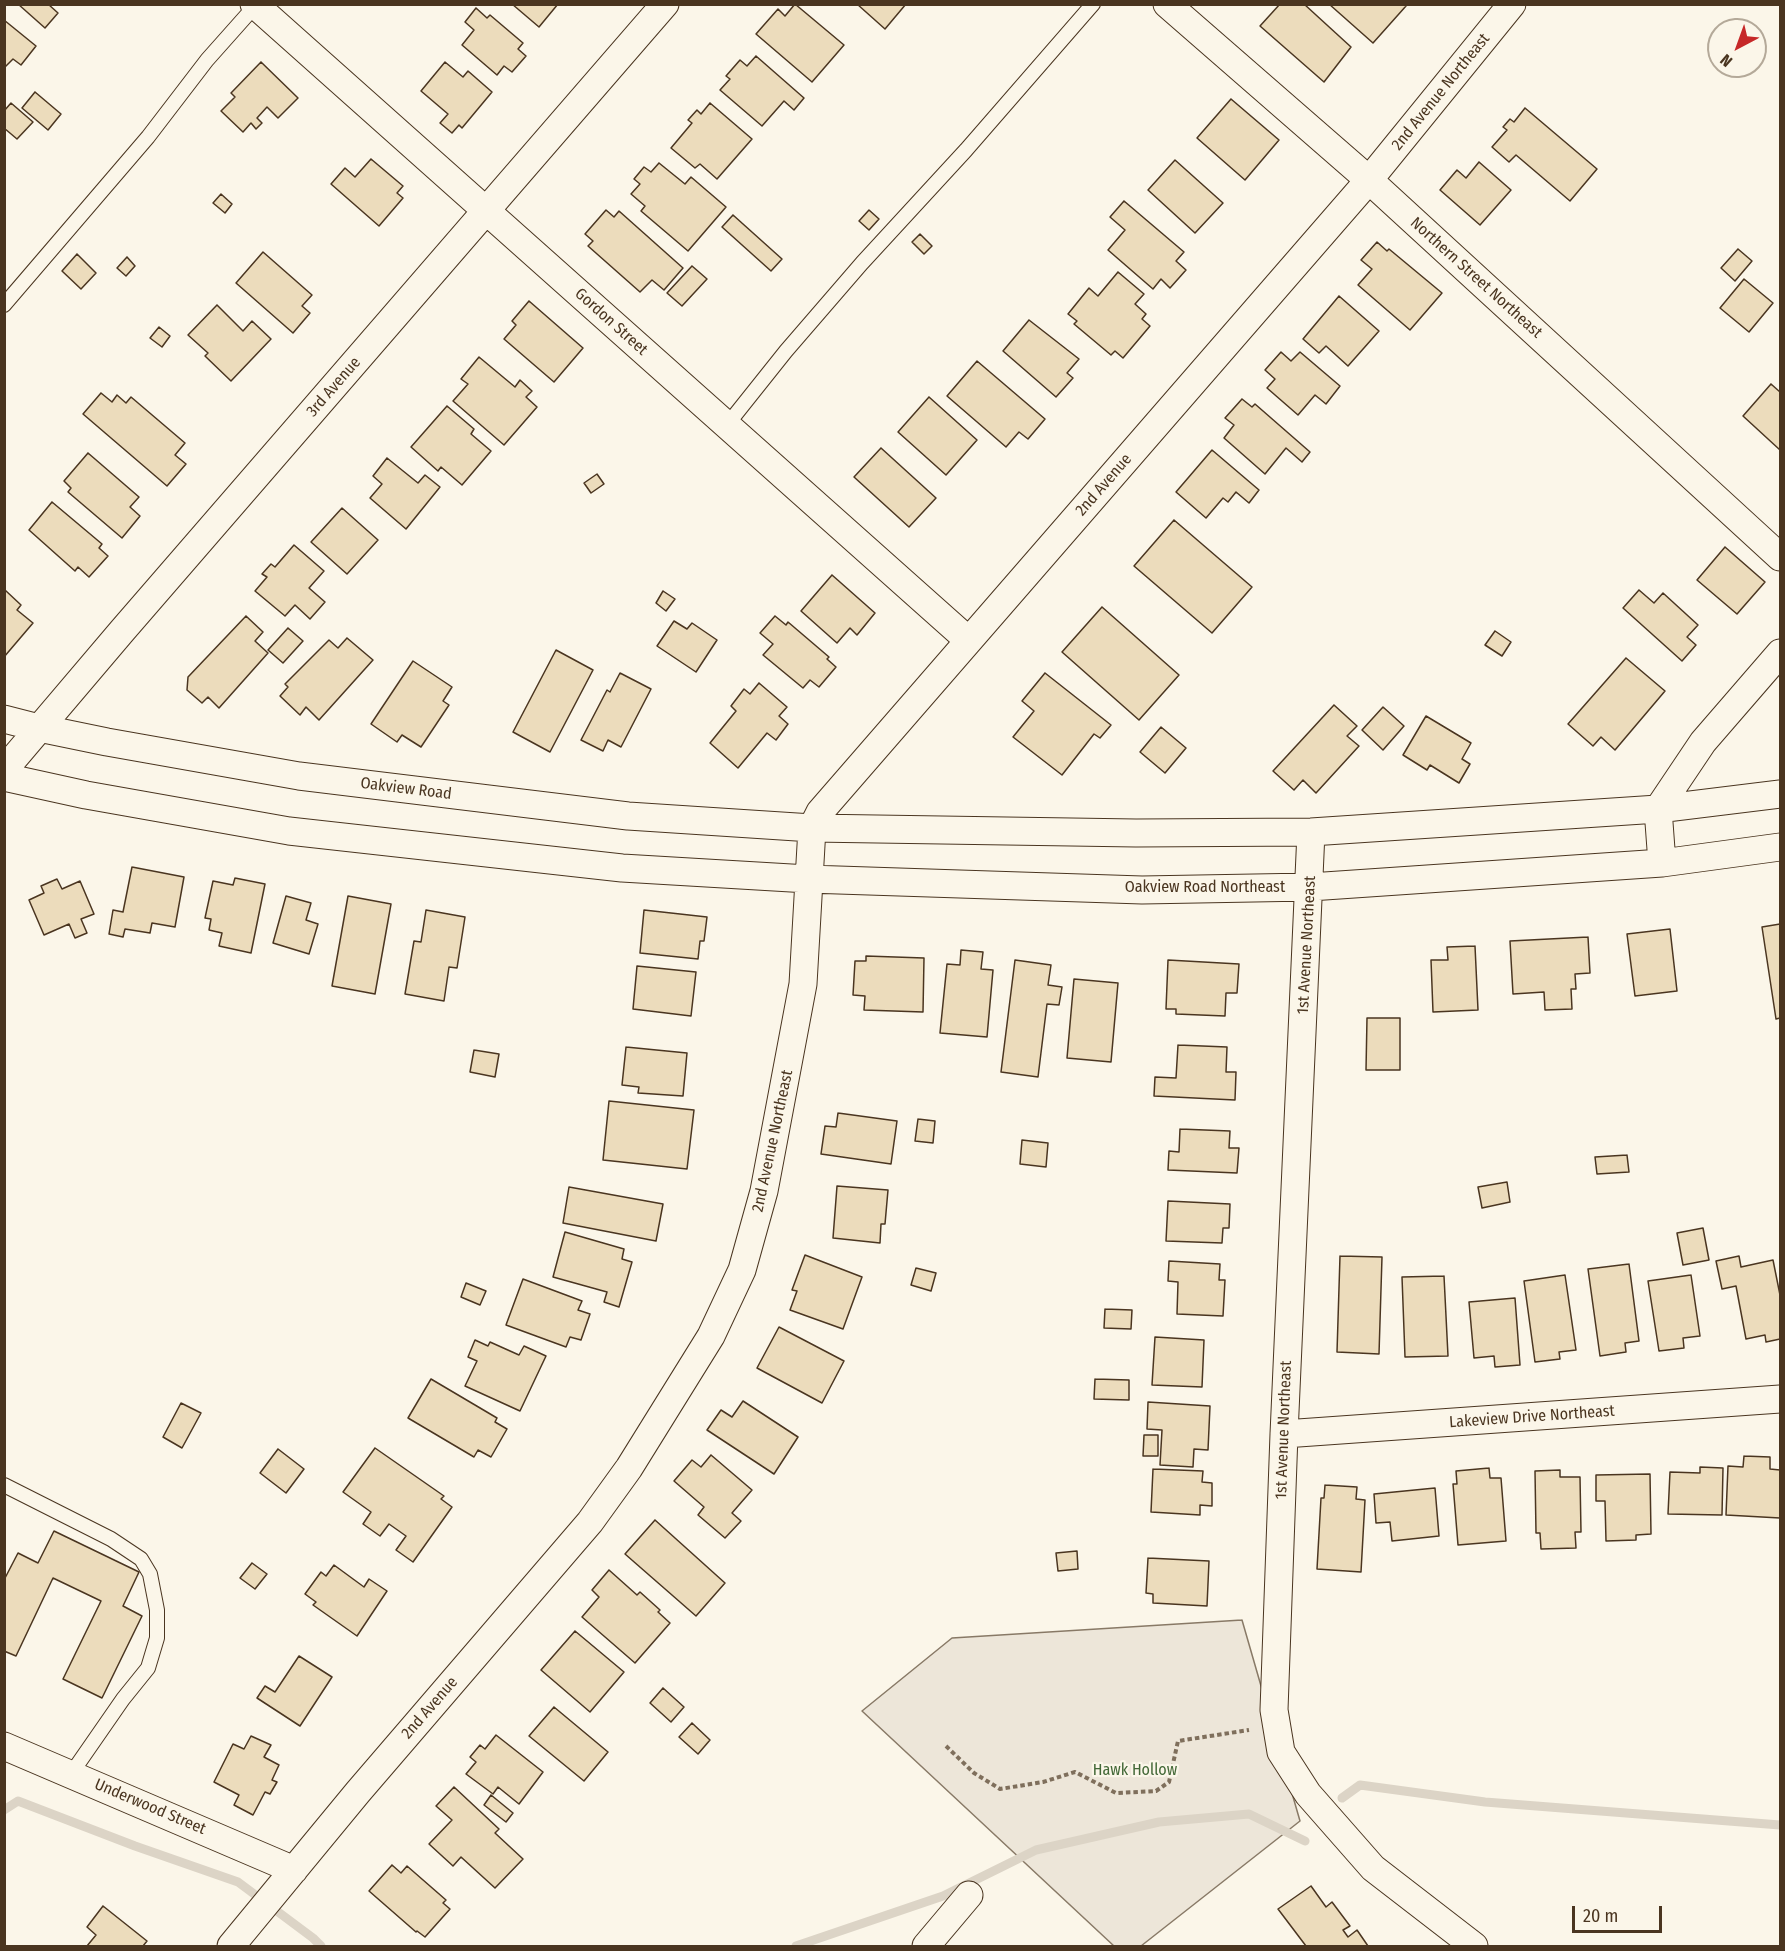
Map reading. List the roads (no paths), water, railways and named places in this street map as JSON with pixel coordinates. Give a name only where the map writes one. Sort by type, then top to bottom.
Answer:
[{"type":"street","name":"3rd Avenue","points":[[4,770],[665,4]]},
{"type":"street","name":"Northern Street Northeast","points":[[1167,4],[1369,180],[1780,557]]},
{"type":"street","name":"2nd Avenue Northeast","points":[[1369,180],[1512,4]]},
{"type":"street","name":"Gordon Street","points":[[254,5],[968,640]]},
{"type":"street","name":"2nd Avenue","points":[[839,790],[1369,180]]},
{"type":"street","points":[[1662,863],[1658,809],[1703,742],[1780,653]]},
{"type":"street","name":"Oakview Road","points":[[4,719],[39,728],[299,776],[628,816],[812,828]]},
{"type":"street","points":[[4,777],[87,795],[289,831],[622,868],[808,879]]},
{"type":"street","name":"2nd Avenue Northeast","points":[[627,1469],[711,1336],[742,1270],[764,1191],[803,984],[812,828],[820,812],[839,790]]},
{"type":"street","points":[[812,828],[1136,833],[1311,832],[1658,809],[1780,794]]},
{"type":"street","name":"1st Avenue Northeast","points":[[1311,832],[1284,1434],[1274,1710],[1276,1726],[1281,1752],[1308,1794],[1373,1868],[1473,1947]]},
{"type":"street","name":"Oakview Road Northeast","points":[[808,879],[1143,890],[1310,887],[1662,863],[1780,847]]},
{"type":"street","name":"Lakeview Drive Northeast","points":[[1284,1434],[1780,1399]]},
{"type":"street","name":"2nd Avenue","points":[[231,1947],[286,1879],[590,1522],[627,1469]]},
{"type":"street","name":"Underwood Street","points":[[4,1746],[71,1774],[286,1879]]},
{"type":"street","points":[[926,1947],[969,1895]]},
{"type":"lane","points":[[727,425],[786,351],[862,263],[966,150],[1093,4]]},
{"type":"lane","points":[[4,305],[148,136],[207,60],[254,5]]},
{"type":"lane","points":[[4,1485],[111,1539],[141,1559],[150,1574],[157,1610],[157,1638],[148,1668],[123,1699],[71,1774]]},
{"type":"waterway","points":[[1342,1798],[1360,1785],[1485,1802],[1780,1825]]},
{"type":"waterway","points":[[4,1810],[18,1801],[135,1846],[238,1882],[321,1946]]},
{"type":"waterway","points":[[796,1946],[943,1896],[1036,1850],[1159,1822],[1249,1814],[1305,1841]]},
{"type":"park label","name":"Hawk Hollow","points":[[1135,1771]]}]
